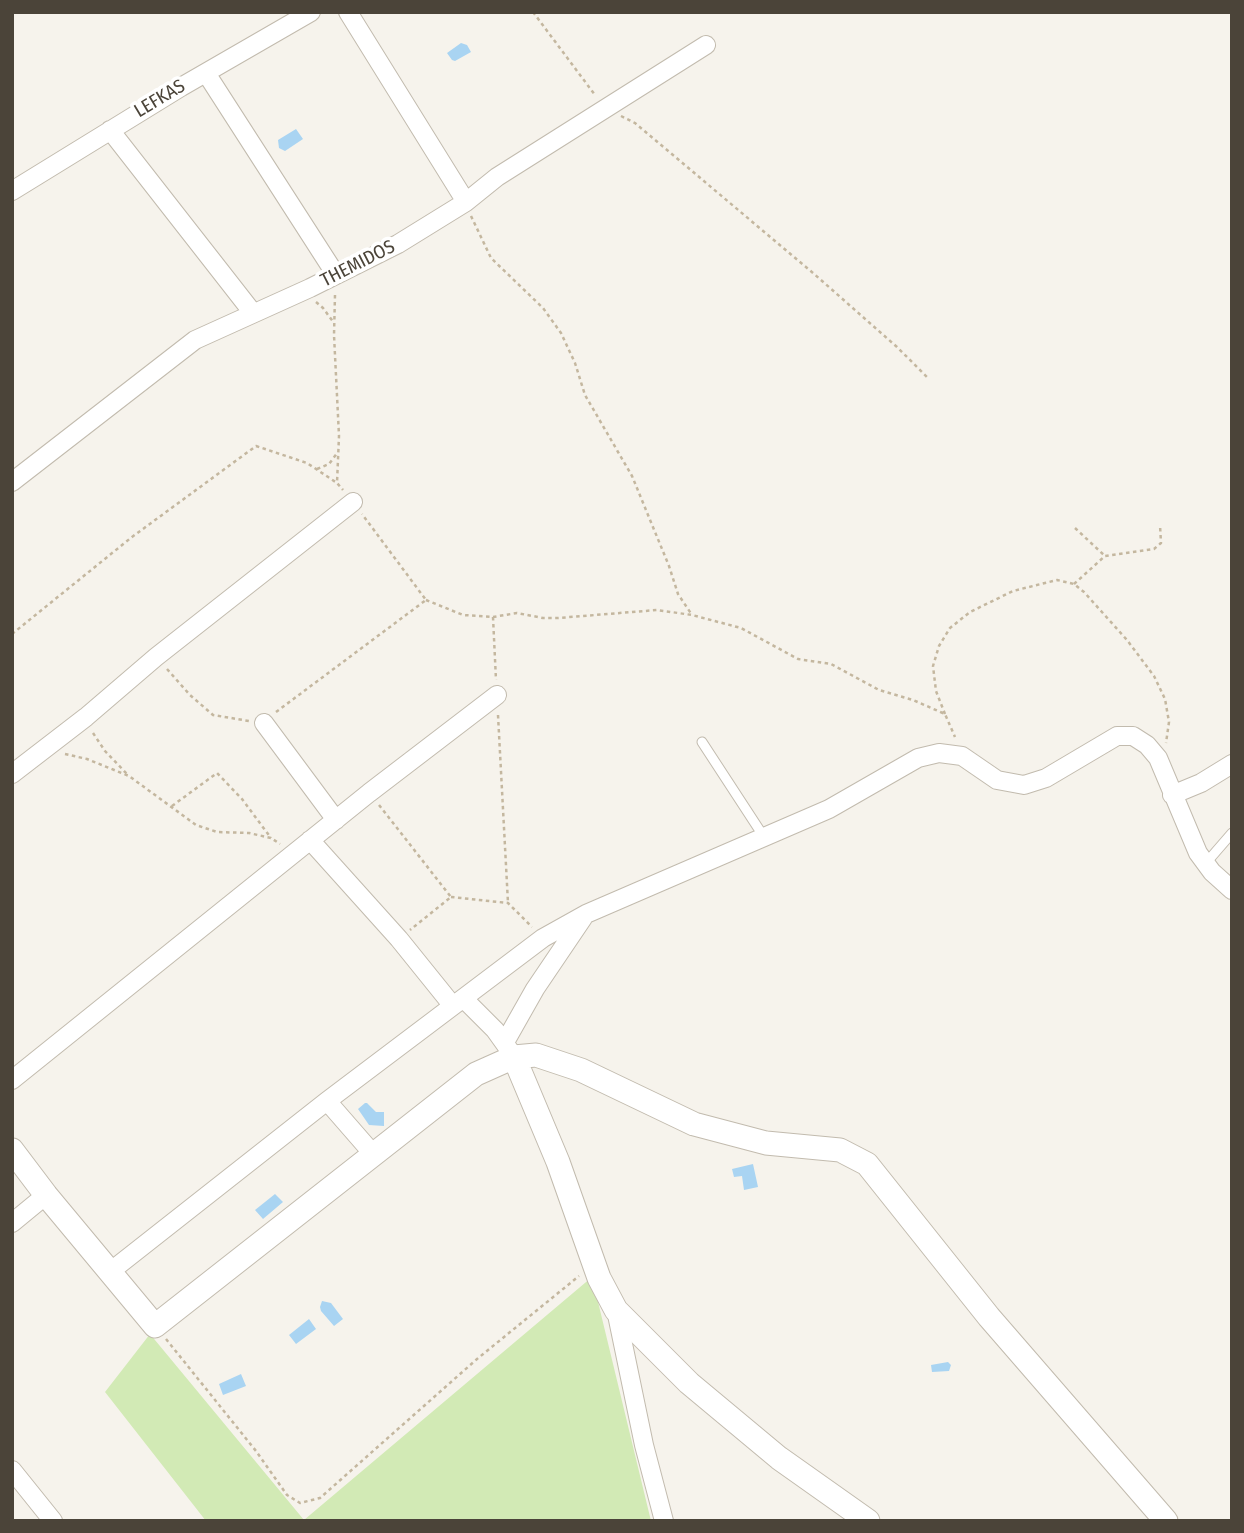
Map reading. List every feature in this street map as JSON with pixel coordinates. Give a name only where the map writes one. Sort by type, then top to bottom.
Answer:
[{"type":"street","name":"LEFKAS","points":[[12,191],[311,12]]},
{"type":"street","points":[[348,12],[466,202]]},
{"type":"street","name":"THEMIDOS","points":[[12,482],[195,340],[398,244],[466,202],[497,177],[706,45]]},
{"type":"street","points":[[206,73],[336,275]]},
{"type":"street","points":[[110,130],[253,313]]},
{"type":"street","points":[[12,774],[353,502]]},
{"type":"street","points":[[12,1080],[369,793],[497,695]]},
{"type":"street","points":[[264,723],[336,820]]},
{"type":"street","points":[[111,1271],[327,1101],[543,938],[586,914],[829,809],[918,758],[939,753],[962,756],[997,780],[1024,785],[1045,778],[1117,736],[1133,736],[1147,745],[1158,758],[1190,838],[1206,863],[1232,891]]},
{"type":"street","points":[[1172,795],[1201,783],[1232,764]]},
{"type":"street","points":[[310,840],[459,1003],[510,1050],[558,1162],[599,1278],[616,1310],[644,1445],[664,1521]]},
{"type":"street","points":[[12,1150],[155,1326],[510,1050],[535,989],[586,914]]},
{"type":"street","points":[[510,1050],[536,1055],[581,1070],[694,1124],[766,1143],[840,1150],[867,1164],[989,1317],[1166,1521]]},
{"type":"street","points":[[327,1101],[374,1155]]},
{"type":"street","points":[[12,1223],[46,1195]]},
{"type":"street","points":[[616,1310],[689,1383],[779,1458],[868,1521]]},
{"type":"street","points":[[12,1470],[53,1521]]},
{"type":"lane","points":[[702,742],[764,837]]},
{"type":"lane","points":[[1206,863],[1232,833]]},
{"type":"path","points":[[533,12],[606,110],[635,123],[813,273],[927,377]]},
{"type":"path","points":[[466,202],[482,243],[491,258],[543,307],[561,333],[585,394],[632,476],[660,542],[678,594],[692,615]]},
{"type":"path","points":[[336,275],[334,335],[339,452],[337,483]]},
{"type":"path","points":[[12,634],[132,537],[256,446],[307,463],[337,483],[426,600],[463,615],[493,617],[517,613],[558,618],[657,610],[692,615],[741,628],[798,659],[831,664],[879,690],[913,700],[945,714]]},
{"type":"path","points":[[317,469],[328,464],[339,452]]},
{"type":"path","points":[[1074,584],[1105,556],[1154,549],[1161,543],[1160,525]]},
{"type":"path","points":[[1075,527],[1105,556]]},
{"type":"path","points":[[962,756],[936,691],[933,666],[939,646],[950,628],[970,612],[1013,592],[1057,580],[1074,584],[1084,592],[1127,640],[1154,676],[1165,699],[1169,722],[1162,769]]},
{"type":"path","points":[[156,657],[190,695],[213,715],[264,723],[289,701],[426,600]]},
{"type":"path","points":[[493,617],[508,903]]},
{"type":"path","points":[[86,717],[105,751],[129,776],[196,825],[217,832],[249,833],[271,838]]},
{"type":"path","points":[[45,749],[87,759],[129,776]]},
{"type":"path","points":[[172,806],[217,773],[242,799],[271,838],[293,855]]},
{"type":"path","points":[[369,793],[450,897]]},
{"type":"path","points":[[399,939],[450,897],[508,903],[543,938]]},
{"type":"path","points":[[155,1326],[218,1403],[287,1495],[300,1503],[320,1498],[477,1359],[595,1263]]},
{"type":"green space","points":[[592,1277],[651,1521],[206,1521],[105,1392],[150,1334],[304,1520]]},
{"type":"water","points":[[461,43],[467,45],[471,52],[452,60],[447,53]]},
{"type":"water","points":[[296,129],[303,139],[285,151],[279,148],[278,140]]},
{"type":"water","points":[[365,1103],[376,1112],[384,1112],[384,1126],[369,1125],[358,1109]]},
{"type":"water","points":[[753,1164],[758,1187],[744,1190],[742,1176],[734,1177],[732,1169]]},
{"type":"water","points":[[275,1194],[283,1202],[263,1219],[255,1210]]},
{"type":"water","points":[[322,1301],[331,1303],[343,1319],[334,1326],[321,1311]]},
{"type":"water","points":[[309,1319],[316,1329],[296,1344],[289,1335]]},
{"type":"water","points":[[948,1362],[951,1365],[949,1371],[932,1372],[931,1365]]},
{"type":"water","points":[[241,1374],[246,1386],[223,1395],[219,1384]]}]
